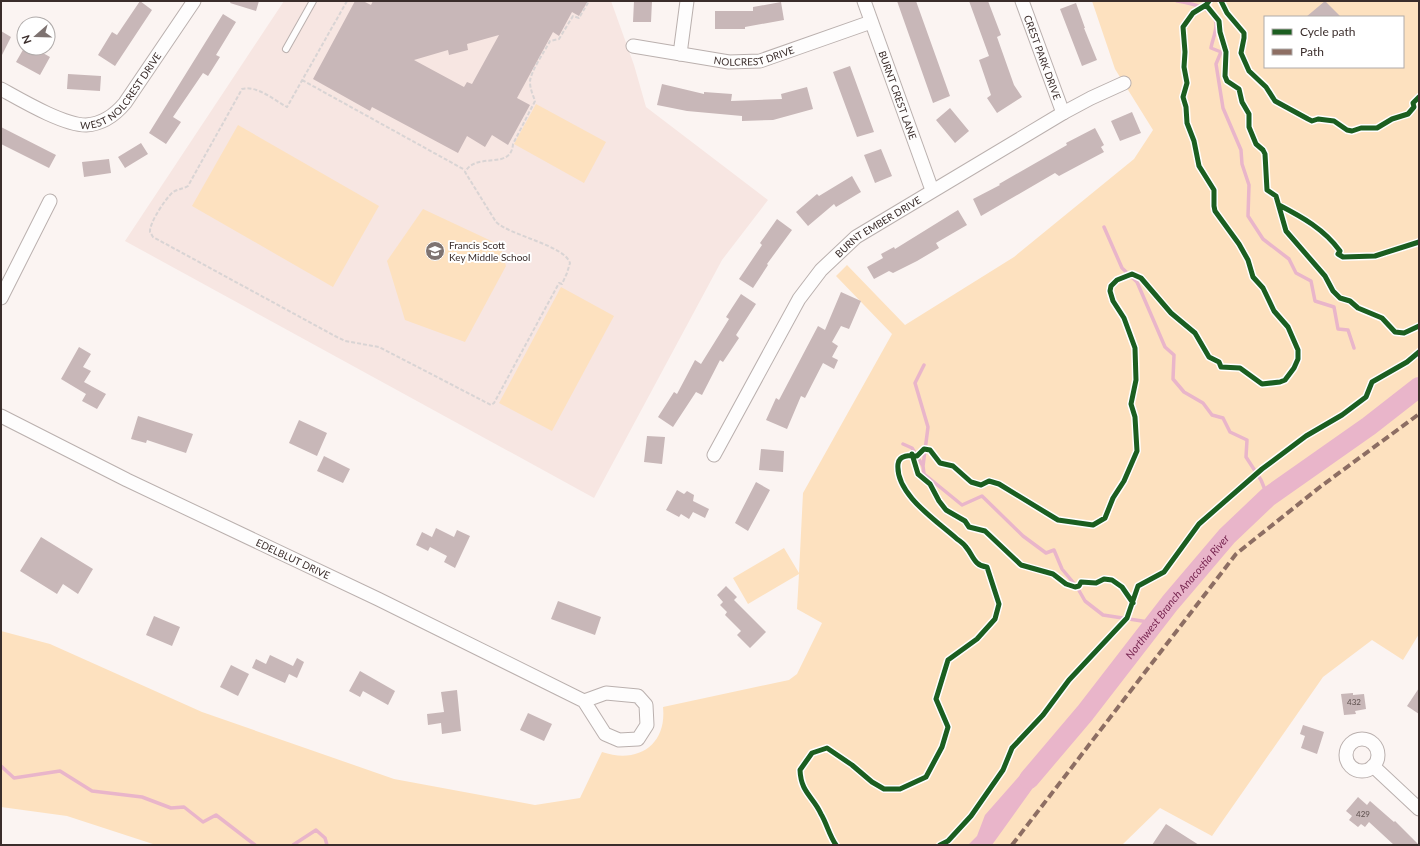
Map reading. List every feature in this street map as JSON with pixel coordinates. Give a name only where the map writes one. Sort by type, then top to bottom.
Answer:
[{"type":"street","name":"WEST NOLCREST DRIVE","points":[[1,89],[69,122],[86,125],[101,122],[114,116],[125,103],[194,1]]},
{"type":"street","points":[[680,54],[687,1]]},
{"type":"street","name":"BURNT CREST LANE","points":[[864,1],[932,190]]},
{"type":"street","name":"CREST PARK DRIVE","points":[[1022,1],[1063,113]]},
{"type":"street","name":"NOLCREST DRIVE","points":[[633,46],[729,62],[760,61],[871,22]]},
{"type":"street","name":"BURNT EMBER DRIVE","points":[[714,455],[799,299],[821,270],[856,237],[932,190],[1063,113],[1124,83]]},
{"type":"street","points":[[1,298],[50,201]]},
{"type":"street","name":"EDELBLUT DRIVE","points":[[1,416],[121,477],[378,599],[584,702]]},
{"type":"street","points":[[606,693],[638,696],[646,705],[648,725],[638,738],[619,740],[605,734],[584,702],[606,693]]},
{"type":"street","points":[[1373,766],[1419,809]]},
{"type":"lane","points":[[286,49],[313,1]]},
{"type":"path","points":[[302,80],[465,170],[467,177],[480,195],[488,211],[502,228],[514,234],[532,239],[566,256],[570,263],[568,273],[562,284],[559,283],[494,403],[491,405],[379,347],[345,341],[335,336],[153,237],[150,232],[152,222],[170,195],[174,191],[188,186],[191,182],[242,89],[248,87],[256,90],[287,107],[302,80],[347,1]]},
{"type":"path","points":[[465,170],[469,166],[482,160],[494,161],[504,159],[512,148],[536,101],[530,85],[533,74],[550,41],[559,39],[573,16],[579,18],[589,1]]},
{"type":"shaded area","name":"Francis Scott Key Middle School","points":[[284,1],[611,1],[634,65],[646,107],[768,200],[722,260],[594,498],[125,241]]},
{"type":"shaded area","points":[[1092,1],[1419,1],[1419,634],[1403,660],[1372,640],[1323,677],[1212,836],[1160,808],[1122,845],[156,845],[67,816],[1,807],[1,631],[50,644],[202,712],[394,779],[535,805],[580,798],[602,752],[627,756],[647,749],[655,742],[660,732],[663,721],[663,707],[789,680],[797,674],[822,623],[797,609],[799,574],[748,604],[733,578],[784,548],[799,573],[803,493],[892,334],[836,276],[847,265],[905,325],[1014,257],[1134,159],[1153,130],[1115,69]]},
{"type":"shaded area","points":[[536,104],[606,142],[584,183],[514,144]]},
{"type":"shaded area","points":[[238,125],[379,206],[333,287],[192,206]]},
{"type":"shaded area","points":[[423,209],[500,245],[506,266],[465,342],[405,320],[387,261]]},
{"type":"shaded area","points":[[561,287],[614,316],[552,431],[499,403]]},
{"type":"shaded area","points":[[1051,740],[1040,778],[992,845],[968,845],[977,836],[985,815]]},
{"type":"building","points":[[140,1],[152,10],[115,66],[98,55],[112,32],[117,35]]},
{"type":"building","points":[[231,1],[259,1],[256,11],[230,3]]},
{"type":"building","points":[[355,1],[363,1],[371,5],[373,1],[588,1],[579,16],[572,12],[559,36],[553,32],[517,98],[530,105],[508,145],[492,135],[485,147],[467,136],[458,153],[372,107],[370,111],[313,79]],"holes":[[[499,35],[472,84],[467,82],[464,87],[414,60],[448,50],[449,55],[468,50],[467,44]]]},
{"type":"building","points":[[634,1],[652,1],[651,22],[633,22]]},
{"type":"building","points":[[897,1],[916,1],[950,96],[933,103]]},
{"type":"building","points":[[969,1],[988,1],[1001,35],[997,37],[1014,85],[1022,97],[997,113],[987,98],[991,95],[979,60],[989,56]]},
{"type":"building","points":[[1325,1],[1340,16],[1307,16]]},
{"type":"building","points":[[781,2],[784,20],[745,27],[745,29],[715,29],[715,11],[753,11],[753,7]]},
{"type":"building","points":[[1076,3],[1097,60],[1082,66],[1060,9]]},
{"type":"building","points":[[223,14],[236,22],[216,55],[220,57],[208,76],[203,73],[173,117],[181,122],[166,144],[149,133]]},
{"type":"building","points":[[1,31],[11,37],[1,57]]},
{"type":"building","points":[[19,56],[50,57],[40,75],[16,62]]},
{"type":"building","points":[[850,66],[874,132],[857,137],[833,72]]},
{"type":"building","points":[[68,74],[101,76],[100,91],[67,89]]},
{"type":"building","points":[[662,84],[704,94],[704,92],[732,94],[731,101],[782,99],[781,94],[807,87],[813,109],[773,120],[742,121],[742,116],[687,111],[657,105]]},
{"type":"building","points":[[950,108],[969,131],[955,143],[936,120]]},
{"type":"building","points":[[1132,112],[1141,133],[1120,141],[1111,121]]},
{"type":"building","points":[[1,127],[56,155],[49,168],[1,144]]},
{"type":"building","points":[[1095,128],[1104,145],[1101,147],[1104,152],[1059,176],[1055,173],[981,216],[973,199],[1000,185],[999,184],[1067,145],[1066,143]]},
{"type":"building","points":[[141,143],[148,154],[125,168],[118,157]]},
{"type":"building","points":[[881,149],[892,176],[875,183],[864,155]]},
{"type":"building","points":[[109,159],[111,173],[84,177],[82,162]]},
{"type":"building","points":[[852,176],[861,192],[836,207],[834,204],[808,226],[796,212],[817,194],[819,196]]},
{"type":"building","points":[[958,210],[967,225],[936,243],[939,248],[893,273],[889,271],[874,279],[867,267],[883,258],[881,254],[894,247],[895,249]]},
{"type":"building","points":[[777,219],[792,230],[767,264],[768,265],[753,288],[739,279],[762,245],[760,243]]},
{"type":"building","points":[[841,292],[861,301],[849,329],[841,326],[832,342],[838,346],[832,357],[838,360],[834,369],[823,363],[805,398],[801,396],[787,429],[766,420],[776,398],[779,400],[818,326],[825,330]]},
{"type":"building","points":[[741,294],[756,304],[736,335],[739,338],[723,362],[720,360],[702,395],[696,392],[673,427],[658,417],[674,392],[677,394],[695,360],[701,364],[729,319],[726,317]]},
{"type":"building","points":[[79,347],[91,354],[83,367],[91,371],[84,382],[106,394],[97,409],[82,401],[86,394],[61,379]]},
{"type":"building","points":[[138,416],[193,434],[186,453],[147,440],[146,443],[131,439]]},
{"type":"building","points":[[299,420],[327,433],[317,456],[289,443]]},
{"type":"building","points":[[647,436],[665,437],[662,464],[644,462]]},
{"type":"building","points":[[761,449],[784,451],[783,472],[759,470]]},
{"type":"building","points":[[324,456],[350,469],[343,483],[317,471]]},
{"type":"building","points":[[756,482],[770,490],[748,531],[735,523]]},
{"type":"building","points":[[677,490],[684,494],[687,491],[694,495],[693,501],[709,509],[705,518],[693,512],[689,519],[681,514],[679,517],[666,510]]},
{"type":"building","points":[[436,528],[454,537],[457,530],[470,536],[455,568],[444,562],[447,556],[430,547],[428,551],[416,545],[422,532],[432,537]]},
{"type":"building","points":[[41,537],[93,569],[78,594],[63,584],[57,594],[20,571]]},
{"type":"building","points":[[726,586],[737,597],[734,600],[766,632],[750,648],[737,635],[741,631],[725,615],[727,612],[720,605],[723,602],[717,595]]},
{"type":"building","points":[[558,601],[601,617],[595,635],[551,619]]},
{"type":"building","points":[[154,616],[180,627],[172,646],[146,635]]},
{"type":"building","points":[[270,655],[293,666],[297,658],[304,662],[297,678],[289,674],[285,683],[252,668],[256,659],[266,664]]},
{"type":"building","points":[[231,665],[249,674],[238,696],[220,687]]},
{"type":"building","points":[[360,671],[395,691],[388,705],[363,691],[360,697],[349,691]]},
{"type":"building","points":[[1419,688],[1419,714],[1407,706]]},
{"type":"building","points":[[457,690],[461,731],[442,734],[441,723],[428,725],[427,714],[444,712],[441,692]]},
{"type":"building","points":[[1353,693],[1353,695],[1364,694],[1366,709],[1355,711],[1356,714],[1344,715],[1341,694]]},
{"type":"building","points":[[528,713],[552,724],[544,741],[520,730]]},
{"type":"building","points":[[1303,725],[1324,732],[1317,754],[1301,748],[1305,736],[1300,734]]},
{"type":"building","points":[[1358,797],[1367,805],[1370,801],[1394,822],[1395,821],[1419,845],[1394,845],[1369,822],[1365,827],[1361,824],[1358,827],[1349,820],[1352,816],[1346,811]]},
{"type":"building","points":[[1166,824],[1199,845],[1152,845]]},
{"type":"waterway","points":[[1177,1],[1188,3],[1206,10],[1211,13],[1216,23],[1211,48],[1221,52],[1216,64],[1223,108],[1241,150],[1242,164],[1249,185],[1248,216],[1263,239],[1289,259],[1296,273],[1311,281],[1315,301],[1334,307],[1338,329],[1348,330],[1354,348]]},
{"type":"waterway","points":[[1104,227],[1122,268],[1137,282],[1165,347],[1174,355],[1173,379],[1184,392],[1203,403],[1212,415],[1223,418],[1230,432],[1247,440],[1246,457],[1261,480],[1268,497]]},
{"type":"waterway","points":[[924,365],[915,383],[928,427],[923,466],[924,474],[962,505],[982,496],[1023,536],[1046,553],[1054,550],[1062,569],[1077,587],[1085,601],[1103,615],[1155,623]]},
{"type":"waterway","name":"Northwest Branch Anacostia River","points":[[1029,779],[1085,713],[1170,603],[1227,536],[1268,497],[1369,426],[1419,387]]},
{"type":"waterway","points":[[903,444],[912,448],[923,466]]},
{"type":"waterway","points":[[1,766],[14,778],[60,771],[92,791],[142,797],[171,808],[184,807],[203,822],[216,815],[255,845]]},
{"type":"waterway","points":[[293,845],[316,830],[325,838],[327,845]]},
{"type":"marked path","points":[[1012,845],[1236,554],[1320,487],[1419,414]]},
{"type":"cycle path","points":[[836,845],[818,808],[805,789],[800,770],[812,753],[827,748],[852,765],[872,782],[884,789],[900,789],[926,777],[942,747],[948,727],[936,699],[948,660],[977,639],[995,619],[999,604],[987,567],[979,565],[964,545],[919,506],[903,486],[899,475],[898,464],[900,459],[908,456],[917,456],[924,449],[930,450],[940,463],[953,466],[971,482],[981,485],[989,481],[999,484],[1058,520],[1093,525],[1105,518],[1113,498],[1124,481],[1137,451],[1135,417],[1131,404],[1136,380],[1135,348],[1124,318],[1113,301],[1110,291],[1111,286],[1117,280],[1132,274],[1141,278],[1171,313],[1195,333],[1209,357],[1219,362],[1221,367],[1240,368],[1262,384],[1285,380],[1294,368],[1298,359],[1298,350],[1288,327],[1274,311],[1263,288],[1253,277],[1248,260],[1239,244],[1215,211],[1214,190],[1199,166],[1194,141],[1187,123],[1186,107],[1183,97],[1187,83],[1184,67],[1185,52],[1183,27],[1193,13],[1206,5],[1209,1]]},
{"type":"cycle path","points":[[1221,1],[1227,13],[1244,33],[1241,53],[1249,71],[1266,87],[1275,101],[1312,121],[1318,119],[1334,121],[1347,130],[1352,131],[1361,128],[1377,128],[1392,119],[1408,114],[1414,107],[1413,103],[1419,97]]},
{"type":"cycle path","points":[[1206,5],[1219,21],[1220,32],[1226,52],[1225,76],[1227,81],[1239,89],[1242,102],[1249,114],[1249,127],[1256,144],[1265,154],[1267,190],[1276,196],[1286,231],[1325,276],[1333,291],[1340,298],[1350,301],[1358,308],[1382,318],[1395,332],[1404,333],[1419,326]]},
{"type":"cycle path","points":[[1279,205],[1320,230],[1334,243],[1340,251],[1338,254],[1343,257],[1375,256],[1419,242]]},
{"type":"cycle path","points":[[940,845],[948,841],[971,816],[1003,770],[1012,748],[1043,715],[1069,680],[1127,618],[1138,586],[1164,572],[1199,524],[1262,469],[1306,436],[1342,415],[1366,397],[1372,382],[1407,362],[1419,352]]},
{"type":"cycle path","points":[[912,454],[918,474],[930,484],[939,501],[946,510],[965,521],[969,527],[985,531],[1021,565],[1053,574],[1066,584],[1075,587],[1079,586],[1081,582],[1096,583],[1104,579],[1112,580],[1122,587],[1133,603]]},
{"type":"place","name":"Francis Scott Key Middle School","points":[[435,251]]}]
